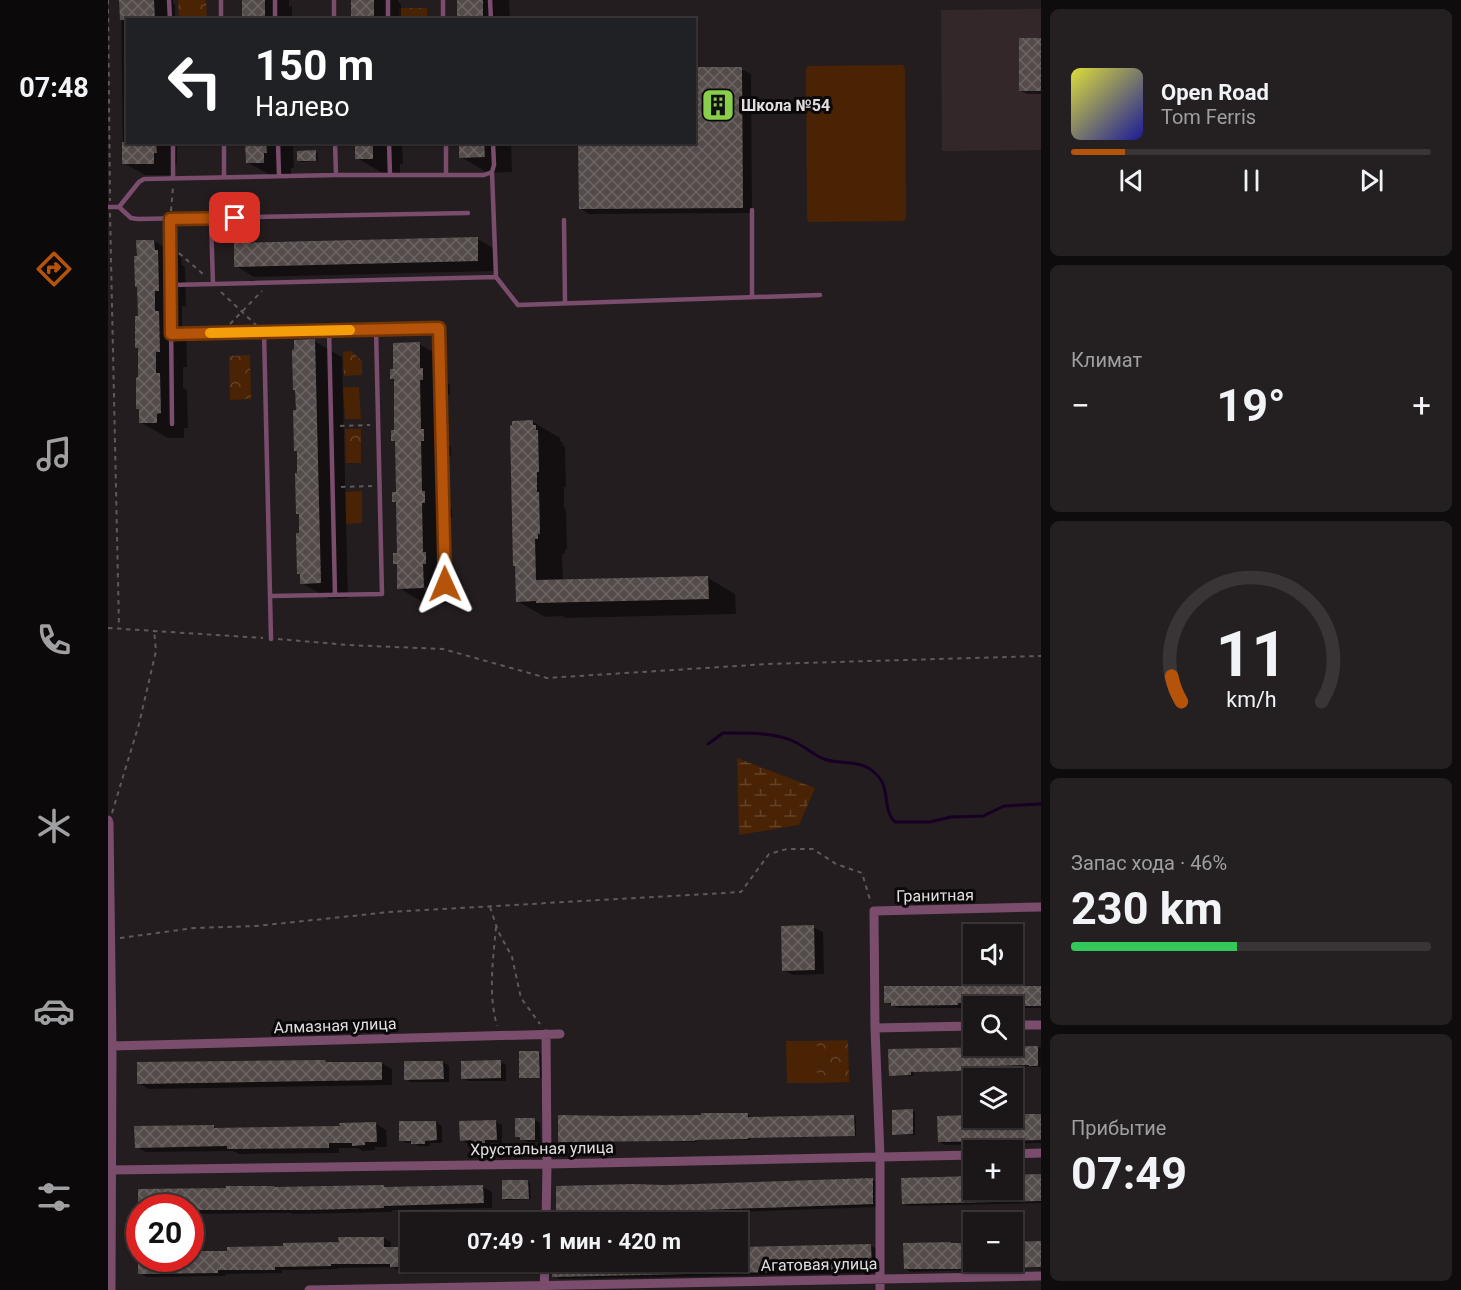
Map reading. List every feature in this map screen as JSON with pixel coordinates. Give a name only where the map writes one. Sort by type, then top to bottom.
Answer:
[{"type":"street","points":[[109,821],[112,1047],[111,1290]]},
{"type":"street","name":"Гранитная","points":[[880,1290],[880,1157],[875,1028],[874,911],[1041,907]]},
{"type":"street","points":[[1023,1025],[1041,1025]]},
{"type":"street","points":[[875,1028],[963,1026]]},
{"type":"street","points":[[546,1034],[546,1212]]},
{"type":"street","name":"Алмазная улица","points":[[112,1047],[560,1034]]},
{"type":"street","points":[[1023,1154],[1041,1153]]},
{"type":"street","name":"Хрустальная улица","points":[[111,1170],[963,1155]]},
{"type":"street","points":[[544,1287],[545,1272]]},
{"type":"street","name":"Агатовая улица","points":[[309,1290],[1041,1276]]},
{"type":"lane","points":[[169,0],[170,18]]},
{"type":"lane","points":[[221,0],[221,18]]},
{"type":"lane","points":[[275,0],[275,18]]},
{"type":"lane","points":[[334,0],[334,18]]},
{"type":"lane","points":[[388,0],[388,18]]},
{"type":"lane","points":[[443,0],[443,18]]},
{"type":"lane","points":[[490,0],[491,18]]},
{"type":"lane","points":[[172,144],[173,178]]},
{"type":"lane","points":[[224,144],[224,177]]},
{"type":"lane","points":[[278,144],[279,176]]},
{"type":"lane","points":[[335,144],[336,175]]},
{"type":"lane","points":[[389,144],[390,175]]},
{"type":"lane","points":[[446,144],[446,174]]},
{"type":"lane","points":[[493,144],[496,277],[518,305],[820,295]]},
{"type":"lane","points":[[119,207],[144,179],[484,175],[492,172]]},
{"type":"lane","points":[[109,207],[119,207],[131,218],[138,219],[468,213]]},
{"type":"lane","points":[[752,210],[752,297]]},
{"type":"lane","points":[[170,219],[172,424]]},
{"type":"lane","points":[[211,219],[213,284]]},
{"type":"lane","points":[[564,220],[565,303]]},
{"type":"lane","points":[[171,285],[496,277]]},
{"type":"lane","points":[[171,334],[439,328],[445,584]]},
{"type":"lane","points":[[270,596],[382,594],[376,329]]},
{"type":"lane","points":[[329,330],[335,595]]},
{"type":"lane","points":[[264,332],[271,639]]},
{"type":"path","points":[[108,0],[109,207],[119,628]]},
{"type":"path","points":[[170,219],[173,178]]},
{"type":"path","points":[[222,333],[270,283]]},
{"type":"path","points":[[331,427],[378,425]]},
{"type":"path","points":[[333,487],[380,486]]},
{"type":"path","points":[[108,628],[348,645],[443,649],[547,678],[768,664],[1041,656]]},
{"type":"path","points":[[109,821],[139,724],[156,651],[154,630]]},
{"type":"path","points":[[111,939],[194,928],[256,926],[390,912],[741,892],[769,854],[787,849],[813,849],[836,864],[862,873],[874,911]]},
{"type":"path","points":[[490,907],[496,926],[512,957],[521,999],[546,1034]]},
{"type":"path","points":[[496,926],[491,983],[493,1010],[498,1027],[508,1035]]},
{"type":"shaded area","points":[[1041,9],[1041,150],[942,151],[941,10]]},
{"type":"green space","points":[[178,0],[206,0],[207,18],[179,18]]},
{"type":"green space","points":[[399,8],[427,8],[427,18],[399,18]]},
{"type":"green space","points":[[903,65],[905,70],[906,218],[904,221],[808,222],[806,69],[808,66]]},
{"type":"green space","points":[[351,351],[362,361],[362,375],[344,376],[343,352]]},
{"type":"green space","points":[[250,355],[251,399],[230,400],[229,356]]},
{"type":"green space","points":[[343,387],[359,387],[361,419],[345,419]]},
{"type":"green space","points":[[345,429],[361,429],[361,463],[346,463]]},
{"type":"green space","points":[[362,491],[362,523],[346,524],[345,492]]},
{"type":"green space","points":[[737,758],[815,788],[799,825],[739,835]]},
{"type":"green space","points":[[848,1040],[849,1082],[817,1083],[817,1041]]},
{"type":"green space","points":[[786,1041],[817,1041],[817,1083],[787,1083]]},
{"type":"building","points":[[119,0],[154,0],[155,18],[120,20]]},
{"type":"building","points":[[242,0],[265,0],[265,18],[242,18]]},
{"type":"building","points":[[351,0],[374,0],[374,18],[351,18]]},
{"type":"building","points":[[457,0],[483,0],[483,18],[457,18]]},
{"type":"building","points":[[1019,38],[1041,38],[1041,91],[1019,91]]},
{"type":"building","name":"Школа №54","points":[[696,67],[742,67],[743,208],[579,209],[578,144],[696,144]]},
{"type":"building","points":[[122,142],[156,144],[154,164],[122,164]]},
{"type":"building","points":[[245,144],[266,144],[267,153],[264,153],[264,163],[246,163]]},
{"type":"building","points":[[355,144],[373,144],[373,159],[355,159]]},
{"type":"building","points":[[459,144],[484,144],[485,157],[459,158]]},
{"type":"building","points":[[316,150],[316,161],[297,161],[297,151]]},
{"type":"building","points":[[478,237],[478,261],[234,267],[234,243]]},
{"type":"building","points":[[136,240],[154,240],[155,250],[158,250],[159,291],[155,291],[155,311],[159,311],[160,352],[156,352],[156,373],[160,373],[161,413],[157,414],[157,423],[139,423],[139,409],[136,409],[138,348],[135,348],[135,316],[138,316],[134,256],[137,256]]},
{"type":"building","points":[[315,339],[321,583],[300,584],[300,574],[297,574],[296,533],[299,533],[299,514],[296,514],[297,451],[294,451],[293,410],[296,410],[292,350],[294,340]]},
{"type":"building","points":[[420,342],[420,368],[423,368],[423,380],[420,380],[421,429],[424,429],[424,441],[421,441],[422,491],[425,491],[425,503],[422,503],[423,552],[426,552],[426,564],[423,564],[424,588],[397,589],[397,564],[393,564],[393,553],[397,553],[396,502],[392,502],[392,492],[396,492],[395,441],[391,441],[391,430],[394,430],[394,379],[390,379],[390,369],[393,369],[393,343]]},
{"type":"building","points":[[533,420],[533,425],[536,425],[536,430],[538,430],[539,472],[537,472],[537,492],[539,492],[540,534],[538,534],[538,539],[535,539],[536,580],[708,576],[709,599],[516,602],[510,426],[512,421]]},
{"type":"building","points":[[814,925],[815,970],[782,971],[781,926]]},
{"type":"building","points":[[884,986],[1041,986],[1041,1006],[1023,1006],[1023,996],[963,996],[963,1003],[958,1003],[958,1005],[891,1006],[891,1003],[884,1003]]},
{"type":"building","points":[[1023,1046],[1038,1046],[1038,1066],[971,1067],[963,1068],[963,1071],[911,1072],[911,1075],[889,1076],[888,1049],[963,1048],[963,1056],[1023,1056]]},
{"type":"building","points":[[519,1051],[539,1051],[540,1078],[519,1078]]},
{"type":"building","points":[[325,1060],[326,1062],[382,1062],[382,1080],[137,1084],[137,1062]]},
{"type":"building","points":[[501,1060],[501,1078],[461,1079],[461,1061]]},
{"type":"building","points":[[404,1061],[443,1061],[444,1079],[404,1080]]},
{"type":"building","points":[[913,1109],[913,1134],[892,1135],[892,1110]]},
{"type":"building","points":[[701,1113],[748,1113],[748,1117],[854,1115],[855,1136],[558,1142],[558,1115],[701,1115]]},
{"type":"building","points":[[1024,1114],[1041,1114],[1041,1140],[938,1142],[937,1116],[963,1115],[963,1128],[1023,1128]]},
{"type":"building","points":[[515,1118],[535,1118],[535,1140],[520,1140],[520,1137],[515,1137]]},
{"type":"building","points":[[496,1120],[497,1140],[485,1140],[485,1143],[472,1144],[471,1140],[460,1141],[459,1121]]},
{"type":"building","points":[[399,1121],[436,1121],[437,1140],[425,1141],[425,1144],[399,1141]]},
{"type":"building","points":[[376,1122],[377,1142],[365,1142],[365,1145],[329,1143],[329,1148],[227,1149],[227,1146],[135,1148],[134,1126],[214,1125],[214,1128],[340,1126],[339,1123]]},
{"type":"building","points":[[1041,1174],[1041,1201],[902,1204],[901,1178],[963,1176],[963,1200],[1023,1200],[1023,1175]]},
{"type":"building","points":[[873,1178],[873,1204],[676,1211],[556,1212],[556,1186]]},
{"type":"building","points":[[502,1180],[528,1180],[529,1199],[502,1199]]},
{"type":"building","points":[[483,1185],[484,1203],[309,1210],[204,1210],[204,1194],[138,1194],[138,1189]]},
{"type":"building","points":[[338,1237],[384,1237],[384,1247],[400,1247],[400,1267],[390,1267],[390,1264],[331,1264],[331,1266],[275,1267],[275,1270],[218,1270],[218,1273],[138,1274],[138,1272],[204,1272],[204,1251],[227,1251],[227,1247],[339,1242]]},
{"type":"building","points":[[1041,1241],[1041,1267],[1023,1268],[1023,1242]]},
{"type":"building","points":[[903,1243],[963,1243],[963,1269],[904,1269]]},
{"type":"building","points":[[871,1244],[872,1270],[552,1277],[552,1272],[748,1272],[748,1247]]},
{"type":"waterway","points":[[708,744],[723,733],[770,735],[795,742],[827,760],[864,766],[880,779],[885,791],[888,811],[895,822],[930,822],[951,817],[983,816],[1004,806],[1041,804]]},
{"type":"slow traffic","points":[[210,333],[350,330]]},
{"type":"place","name":"Школа №54","points":[[718,105]]},
{"type":"route","points":[[235,218],[170,219],[171,334],[439,328],[445,584]]}]
